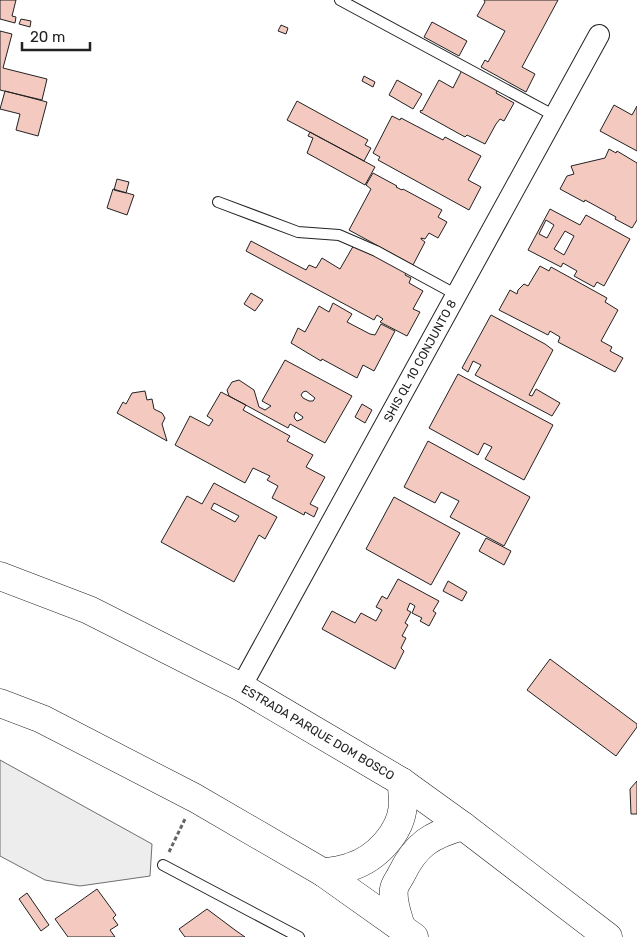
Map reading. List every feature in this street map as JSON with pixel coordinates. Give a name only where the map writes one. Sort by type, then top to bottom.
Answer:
[{"type":"main road","name":"ESTRADA PARQUE DOM BOSCO","points":[[0,576],[89,610],[241,687],[402,782],[463,826],[600,933]]},
{"type":"main road","points":[[0,703],[42,719],[194,798],[324,873],[408,932]]},
{"type":"main road","points":[[324,873],[352,867],[370,858],[389,840],[399,823],[403,805],[402,782]]},
{"type":"main road","points":[[408,932],[396,906],[394,888],[406,864],[423,844],[440,833],[463,826]]},
{"type":"street","name":"SHIS QL 10 CONJUNTO 8","points":[[241,687],[599,35]]},
{"type":"lane","points":[[340,0],[554,116]]},
{"type":"lane","points":[[218,202],[298,232],[339,235],[376,251],[457,295]]},
{"type":"lane","points":[[163,865],[298,937]]},
{"type":"path","points":[[163,865],[194,798]]},
{"type":"shaded area","points":[[0,760],[152,844],[150,876],[80,886],[45,880],[0,856]]},
{"type":"building","points":[[0,0],[16,0],[12,16],[16,17],[15,23],[0,19]]},
{"type":"building","points":[[484,0],[558,0],[522,67],[535,74],[526,92],[481,67],[485,60],[488,62],[505,31],[477,16],[485,2]]},
{"type":"building","points":[[21,19],[31,21],[30,27],[19,24]]},
{"type":"building","points":[[432,22],[467,41],[459,56],[424,37]]},
{"type":"building","points":[[281,25],[288,28],[286,34],[278,31]]},
{"type":"building","points":[[0,31],[12,34],[3,68],[47,79],[42,100],[0,90]]},
{"type":"building","points":[[463,68],[499,87],[496,93],[514,103],[504,121],[500,119],[496,124],[485,144],[467,135],[465,137],[420,112],[439,80],[453,88]]},
{"type":"building","points":[[364,76],[375,82],[373,87],[362,81]]},
{"type":"building","points":[[397,80],[422,94],[413,109],[389,95]]},
{"type":"building","points":[[5,91],[47,102],[38,136],[16,130],[20,114],[0,109]]},
{"type":"building","points":[[297,101],[368,140],[365,145],[371,148],[364,161],[287,120]]},
{"type":"building","points":[[614,105],[632,115],[637,106],[637,151],[600,131]]},
{"type":"building","points":[[392,116],[400,120],[401,118],[443,140],[445,137],[481,156],[468,180],[481,187],[469,210],[378,160],[380,157],[373,153]]},
{"type":"building","points":[[310,132],[375,167],[365,185],[307,153],[313,138],[308,136]]},
{"type":"building","points":[[609,149],[616,153],[617,151],[637,163],[637,220],[632,228],[585,200],[584,202],[560,189],[567,176],[574,174],[571,166],[605,158]]},
{"type":"building","points":[[373,173],[442,210],[438,217],[447,222],[438,238],[429,233],[425,239],[421,238],[425,242],[413,265],[349,230],[371,189],[366,185]]},
{"type":"building","points":[[117,179],[129,182],[126,193],[114,190]]},
{"type":"building","points":[[113,189],[134,195],[127,215],[107,208]]},
{"type":"building","points":[[550,209],[580,225],[586,215],[630,239],[604,286],[597,282],[594,287],[574,276],[577,271],[563,263],[561,267],[528,250]],"holes":[[[546,220],[554,225],[547,238],[539,234]],[[565,231],[574,236],[564,255],[554,249]]]},
{"type":"building","points":[[251,241],[306,270],[309,265],[316,268],[322,258],[340,269],[355,243],[407,270],[405,275],[411,278],[409,283],[423,291],[413,309],[420,312],[407,336],[380,322],[383,319],[377,315],[374,320],[246,251]]},
{"type":"building","points":[[540,266],[549,271],[551,267],[607,298],[605,302],[618,310],[601,341],[612,347],[610,351],[623,358],[615,372],[558,342],[560,337],[550,331],[548,335],[499,310],[510,290],[517,294],[524,284],[528,286]]},
{"type":"building","points":[[251,293],[263,300],[255,311],[244,304]]},
{"type":"building","points":[[333,303],[352,314],[347,322],[370,334],[375,335],[381,324],[395,331],[374,371],[363,365],[357,378],[322,359],[321,361],[291,343],[298,328],[305,332],[319,306],[329,312]]},
{"type":"building","points":[[491,315],[553,350],[529,395],[532,396],[536,389],[560,403],[552,416],[475,375],[481,365],[473,361],[468,372],[462,368]]},
{"type":"building","points":[[285,360],[352,396],[325,443],[290,424],[288,428],[229,396],[227,390],[232,382],[239,380],[254,390],[259,407],[265,410],[271,406],[262,401]],"holes":[[[306,391],[315,398],[313,401],[303,398],[301,395]],[[296,412],[303,417],[302,419],[297,421],[295,419]]]},
{"type":"building","points":[[458,374],[553,425],[524,480],[485,459],[492,447],[484,443],[478,455],[429,428]]},
{"type":"building","points":[[145,391],[147,400],[152,399],[154,409],[162,413],[165,418],[162,424],[167,441],[117,413],[123,402],[126,404],[132,393]]},
{"type":"building","points":[[221,392],[246,405],[243,410],[290,436],[287,441],[313,455],[306,467],[325,477],[310,504],[318,508],[314,517],[305,512],[304,515],[272,498],[278,486],[267,480],[270,476],[253,468],[245,483],[175,445],[190,416],[209,426],[213,420],[207,416]]},
{"type":"building","points":[[362,404],[372,410],[365,423],[355,417]]},
{"type":"building","points":[[428,441],[530,497],[504,546],[450,517],[459,501],[441,492],[435,503],[404,487]]},
{"type":"building","points":[[214,483],[277,517],[265,539],[259,535],[234,582],[161,542],[187,496],[202,504]],"holes":[[[214,503],[239,516],[235,522],[211,509]]]},
{"type":"building","points":[[394,497],[460,533],[431,585],[366,549]]},
{"type":"building","points":[[486,538],[511,551],[504,565],[479,551]]},
{"type":"building","points":[[398,579],[439,601],[433,611],[436,613],[429,626],[420,621],[422,618],[412,613],[415,606],[410,603],[407,610],[411,612],[405,623],[408,625],[402,636],[406,638],[401,648],[404,651],[395,669],[322,629],[332,611],[355,623],[361,613],[376,621],[382,610],[376,607],[382,596],[387,599]]},
{"type":"building","points":[[448,581],[467,592],[462,601],[443,591]]},
{"type":"building","points":[[550,659],[637,724],[637,727],[616,756],[527,690]]},
{"type":"building","points":[[637,781],[637,814],[631,814],[630,789]]},
{"type":"building","points":[[97,889],[116,915],[113,918],[118,925],[110,930],[115,937],[68,937],[55,919]]},
{"type":"building","points":[[27,893],[49,925],[41,931],[19,899]]},
{"type":"building","points":[[207,909],[245,937],[185,937],[179,929]]}]
